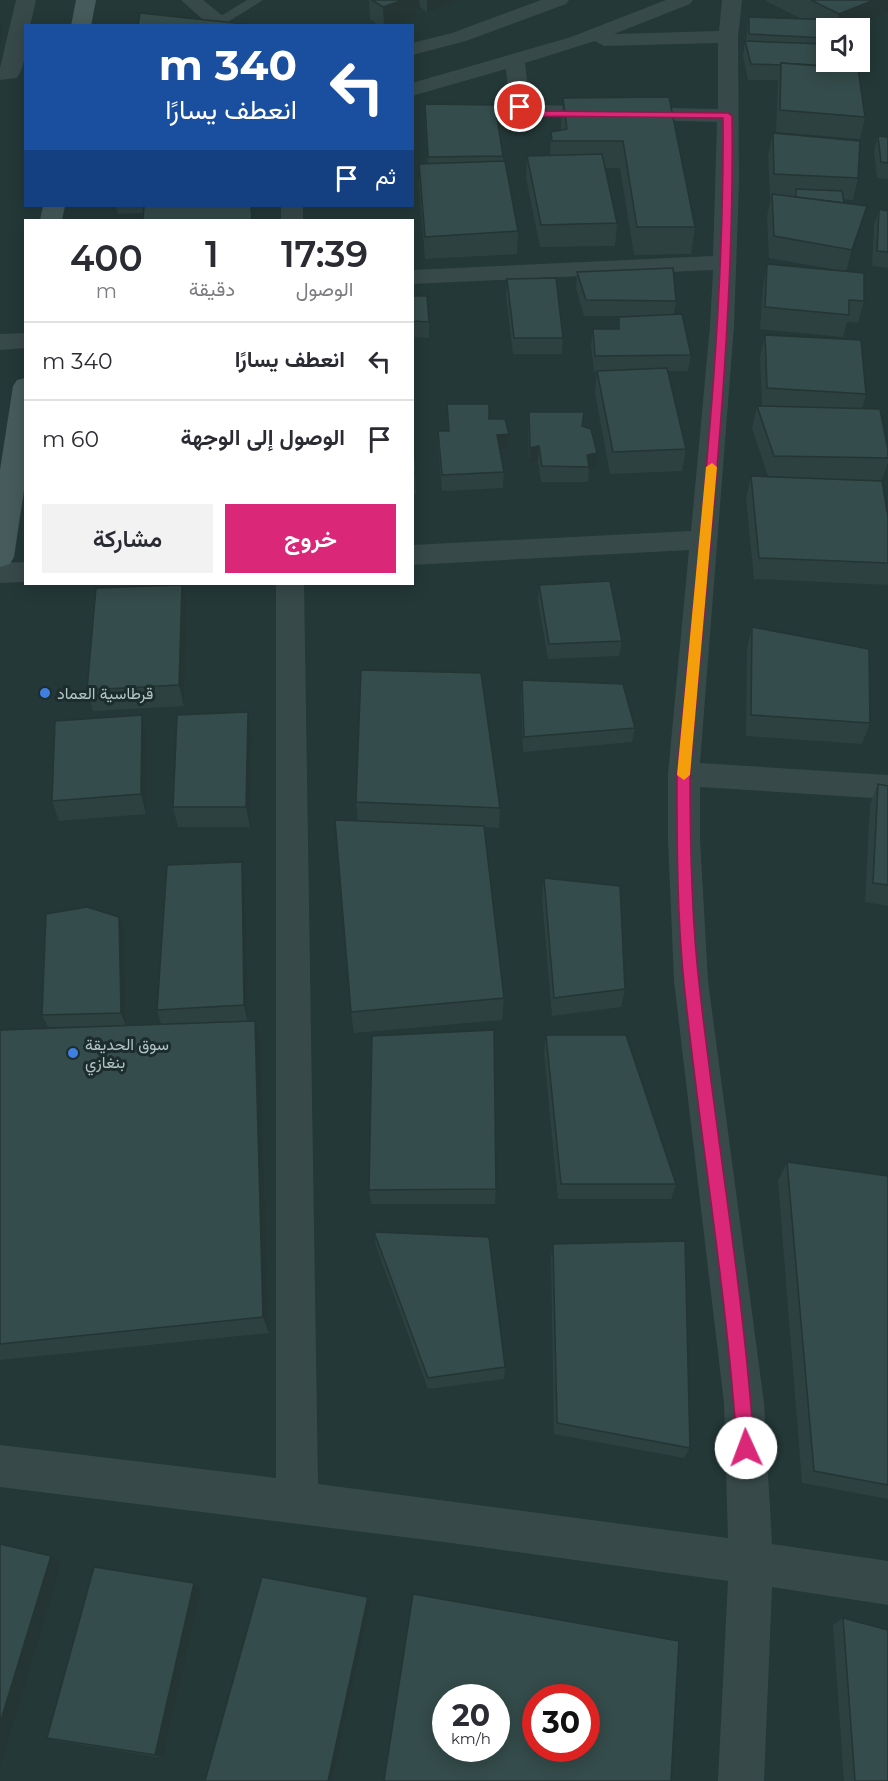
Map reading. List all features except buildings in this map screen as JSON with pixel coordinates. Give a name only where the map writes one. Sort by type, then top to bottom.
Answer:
[{"type":"main road","points":[[81,24],[86,0]]},
{"type":"main road","points":[[0,557],[24,399]]},
{"type":"street","points":[[190,0],[222,24]]},
{"type":"street","points":[[414,48],[459,37],[559,0]]},
{"type":"street","points":[[414,89],[578,41],[683,0]]},
{"type":"street","points":[[732,0],[728,38],[728,183],[722,326],[684,774],[684,839],[691,981],[744,1402],[751,1562],[741,1781]]},
{"type":"street","points":[[0,14],[24,6]]},
{"type":"street","points":[[4,80],[24,6]]},
{"type":"street","points":[[578,41],[665,37],[728,38]]},
{"type":"street","points":[[515,60],[520,107],[527,112],[728,116]]},
{"type":"street","points":[[414,277],[723,263]]},
{"type":"street","points":[[0,342],[24,340]]},
{"type":"street","points":[[414,555],[705,540]]},
{"type":"street","points":[[0,573],[24,572]]},
{"type":"street","points":[[290,585],[297,1502]]},
{"type":"street","points":[[684,774],[888,787]]},
{"type":"street","points":[[0,1466],[297,1502],[751,1562],[888,1583]]},
{"type":"lane","points":[[222,24],[256,0]]},
{"type":"slow traffic","points":[[684,775],[712,467]]},
{"type":"place","name":"قرطاسية العماد","points":[[45,693]]},
{"type":"place","name":"سوق الحديقة بنغازي","points":[[73,1053]]},
{"type":"route","points":[[520,107],[527,112],[539,113],[728,116],[728,183],[722,326],[717,407],[684,774],[684,839],[691,981],[744,1402],[746,1448]]}]
